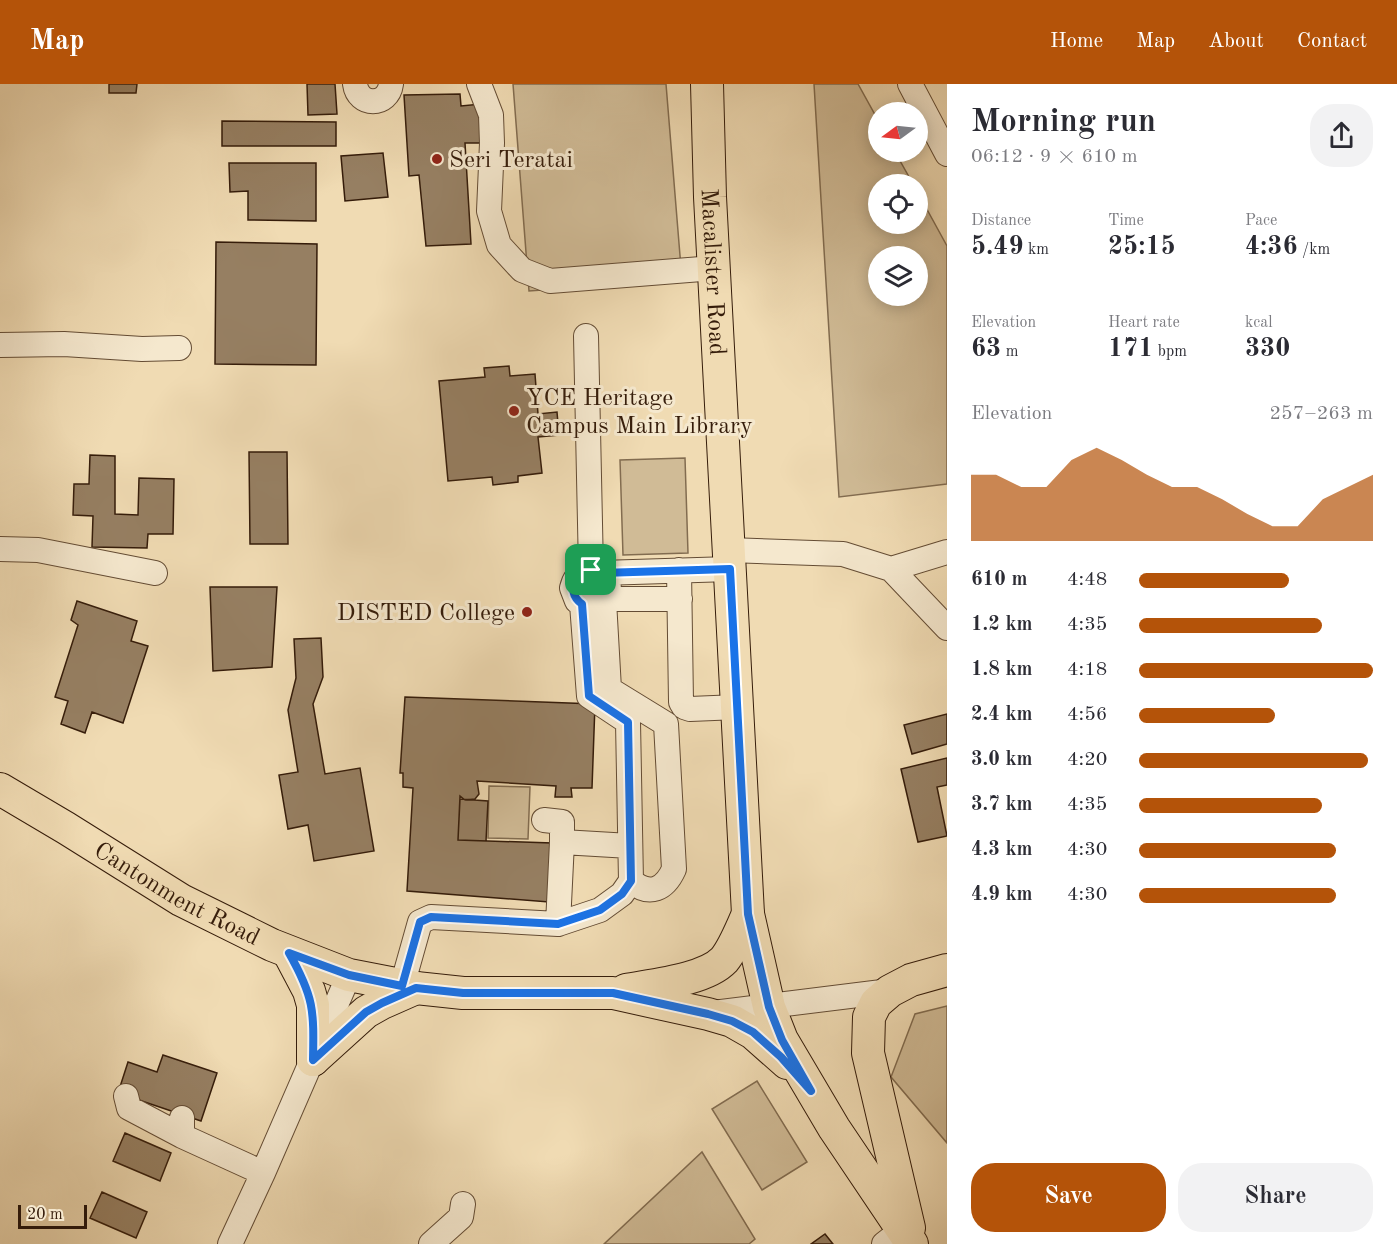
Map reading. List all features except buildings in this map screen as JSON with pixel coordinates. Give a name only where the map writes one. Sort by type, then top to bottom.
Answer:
[{"type":"main road","name":"Macalister Road","points":[[707,84],[714,268],[748,914],[769,1007],[782,1040],[903,1240]]},
{"type":"main road","name":"Cantonment Road","points":[[0,789],[181,900],[289,953],[349,975],[409,987],[463,993],[613,993]]},
{"type":"main road","points":[[613,993],[681,979],[707,971],[724,960],[748,914]]},
{"type":"main road","points":[[289,953],[309,991],[313,1005],[313,1060]]},
{"type":"main road","points":[[903,1240],[868,1053],[869,1017],[876,1003],[890,992],[911,980],[947,970]]},
{"type":"main road","points":[[313,1060],[366,1012],[409,987]]},
{"type":"main road","points":[[613,993],[732,1021],[753,1032],[781,1057],[811,1091]]},
{"type":"street","points":[[355,84],[357,94],[362,99],[373,102],[385,98],[391,84]]},
{"type":"street","points":[[479,84],[491,115],[489,211],[499,245],[522,270],[550,281],[714,268]]},
{"type":"street","points":[[910,84],[940,125],[947,154]]},
{"type":"street","points":[[409,987],[420,922],[431,917],[558,924],[600,910],[622,894],[631,881],[628,722],[589,696],[597,602],[609,585],[596,571],[586,336]]},
{"type":"street","points":[[0,345],[64,344],[142,349],[178,348]]},
{"type":"street","points":[[0,549],[38,550],[155,573]]},
{"type":"street","points":[[891,569],[947,552]]},
{"type":"street","points":[[680,599],[597,602],[575,598],[572,588],[576,577],[585,571],[679,570],[729,560],[843,554],[891,569],[947,628]]},
{"type":"street","points":[[679,570],[681,702],[684,707],[690,709],[738,707]]},
{"type":"street","points":[[597,602],[609,688],[666,724],[674,869],[668,882],[653,890],[639,888],[631,881]]},
{"type":"street","points":[[544,820],[562,822],[558,924]]},
{"type":"street","points":[[562,842],[630,846]]},
{"type":"street","points":[[230,1244],[349,975]]},
{"type":"street","points":[[708,1014],[890,992]]},
{"type":"street","points":[[126,1096],[129,1108],[182,1127],[263,1173]]},
{"type":"street","points":[[431,1244],[461,1217],[463,1204]]},
{"type":"shaded area","points":[[513,84],[666,84],[682,280],[529,291]]},
{"type":"shaded area","points":[[814,84],[858,84],[868,102],[868,162],[901,162],[907,174],[868,174],[868,234],[928,234],[928,211],[947,246],[947,484],[839,497]]},
{"type":"shaded area","points":[[685,458],[688,553],[623,555],[620,460]]},
{"type":"shaded area","points":[[489,786],[530,787],[528,839],[488,838]]},
{"type":"shaded area","points":[[947,1006],[947,1143],[891,1077],[915,1014]]},
{"type":"shaded area","points":[[757,1081],[807,1162],[762,1190],[712,1109]]},
{"type":"shaded area","points":[[702,1152],[755,1239],[749,1244],[604,1244]]},
{"type":"place","name":"Seri Teratai","points":[[437,159]]},
{"type":"place","name":"YCE Heritage Campus Main Library","points":[[514,411]]},
{"type":"place","name":"DISTED College","points":[[527,612]]},
{"type":"route","points":[[730,569],[748,914],[769,1007],[782,1040],[811,1091],[781,1057],[753,1032],[732,1021],[613,993],[463,993],[416,988],[366,1012],[313,1060],[313,1005],[309,991],[289,953],[349,975],[402,986],[420,922],[431,917],[558,924],[600,910],[622,894],[631,881],[628,722],[589,696],[582,604],[575,598],[572,588],[573,582],[580,573],[591,570],[601,573],[730,569]]}]
